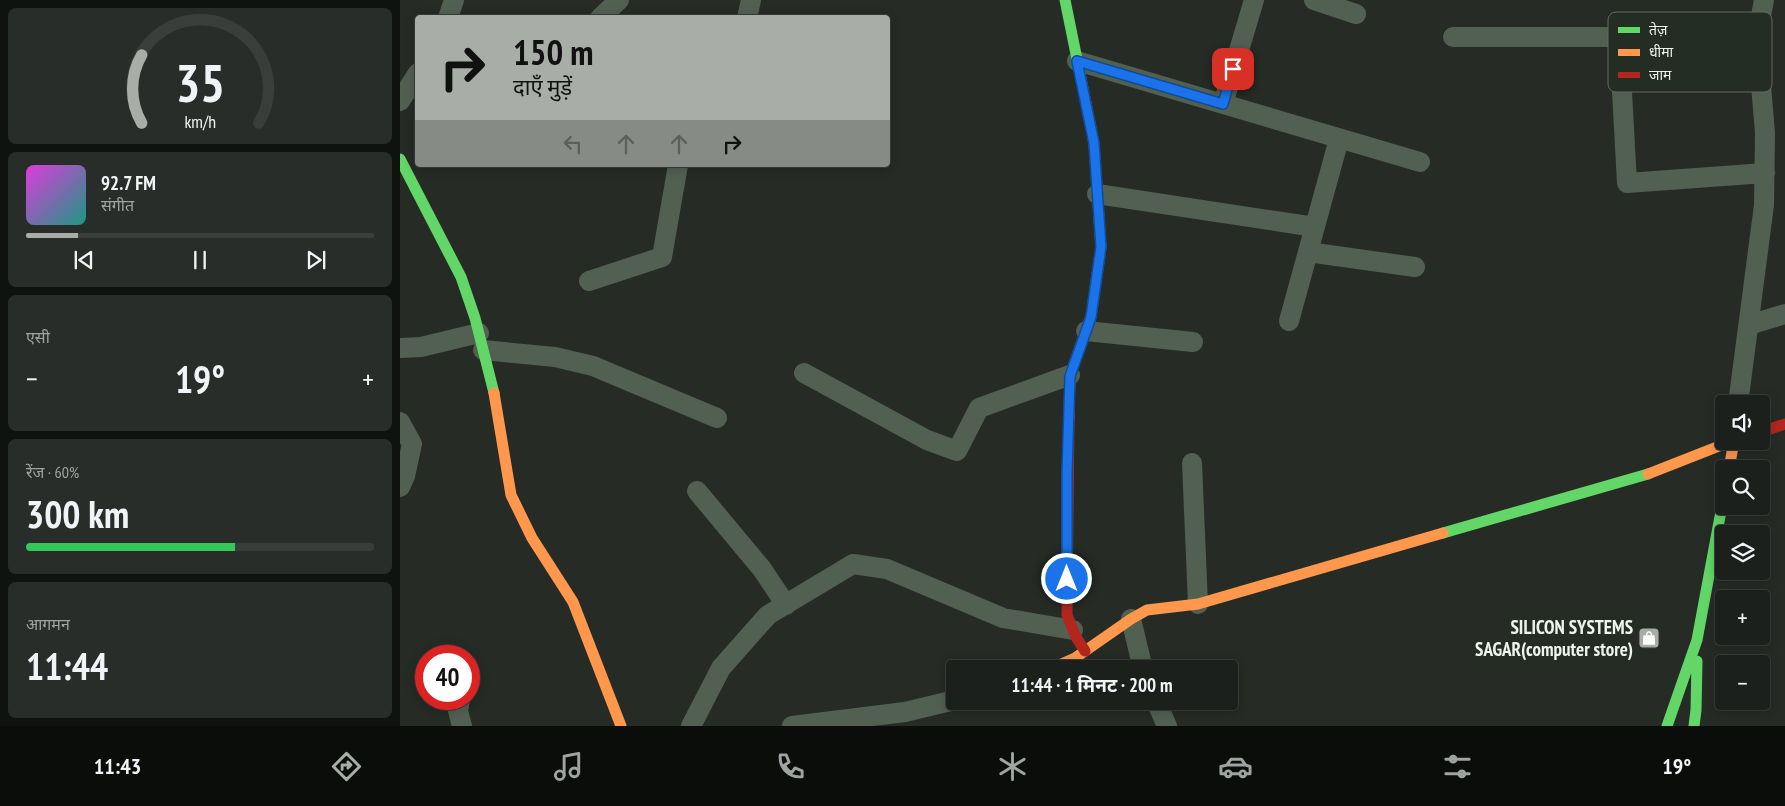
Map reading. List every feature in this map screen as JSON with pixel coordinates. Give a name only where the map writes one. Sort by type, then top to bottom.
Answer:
[{"type":"street","points":[[449,15],[454,0]]},
{"type":"street","points":[[603,15],[619,0]]},
{"type":"street","points":[[748,15],[752,0]]},
{"type":"street","points":[[1065,0],[1094,143],[1101,247],[1091,317],[1070,376],[1067,473],[1067,615],[1085,651]]},
{"type":"street","points":[[1223,104],[1254,0]]},
{"type":"street","points":[[1314,0],[1356,14]]},
{"type":"street","points":[[1453,37],[1608,37]]},
{"type":"street","points":[[1077,61],[1420,162]]},
{"type":"street","points":[[400,101],[415,78]]},
{"type":"street","points":[[1622,92],[1627,183],[1765,173]]},
{"type":"street","points":[[1739,395],[1764,205],[1765,133],[1762,92]]},
{"type":"street","points":[[1289,321],[1339,138]]},
{"type":"street","points":[[400,160],[461,277],[494,392],[511,495],[532,538],[573,602],[621,726]]},
{"type":"street","points":[[589,281],[662,257],[678,167]]},
{"type":"street","points":[[1097,194],[1315,227]]},
{"type":"street","points":[[1308,252],[1415,267]]},
{"type":"street","points":[[1749,325],[1785,314]]},
{"type":"street","points":[[1086,331],[1193,342]]},
{"type":"street","points":[[400,348],[481,342],[555,357],[593,366],[717,418]]},
{"type":"street","points":[[804,372],[927,440],[957,451],[979,408],[1070,376]]},
{"type":"street","points":[[400,422],[412,444],[405,476],[400,487]]},
{"type":"street","points":[[1770,429],[1785,424]]},
{"type":"street","points":[[1070,660],[1147,610],[1198,604],[1653,472],[1715,448]]},
{"type":"street","points":[[1192,463],[1198,604]]},
{"type":"street","points":[[697,491],[762,569],[786,605]]},
{"type":"street","points":[[1667,726],[1697,640],[1720,515]]},
{"type":"street","points":[[691,726],[721,668],[768,615],[853,564],[887,569],[1003,618],[1073,630]]},
{"type":"street","points":[[1131,619],[1141,660]]},
{"type":"street","points":[[1694,726],[1697,640]]},
{"type":"street","points":[[792,726],[905,712],[946,702]]},
{"type":"street","points":[[458,710],[462,726]]},
{"type":"street","points":[[1160,710],[1167,726]]},
{"type":"traffic: fast","points":[[1065,0],[1094,143],[1100,233]]},
{"type":"traffic: fast","points":[[400,159],[461,277],[475,318],[494,393]]},
{"type":"traffic: fast","points":[[1443,533],[1648,474]]},
{"type":"traffic: fast","points":[[1667,726],[1697,640],[1720,515]]},
{"type":"traffic: fast","points":[[1694,726],[1697,661]]},
{"type":"traffic: slow","points":[[1069,419],[1070,375],[1091,317],[1101,247],[1100,233]]},
{"type":"traffic: slow","points":[[494,393],[511,495],[532,538],[573,602],[621,726]]},
{"type":"traffic: slow","points":[[1648,474],[1715,448]]},
{"type":"traffic: slow","points":[[1731,460],[1732,450]]},
{"type":"traffic: slow","points":[[1070,660],[1147,610],[1198,604],[1443,533]]},
{"type":"traffic: jam","points":[[1069,419],[1067,615],[1076,637],[1085,651]]},
{"type":"traffic: jam","points":[[1770,429],[1785,424]]},
{"type":"place","name":"SILICON SYSTEMS SAGAR(computer store)","points":[[1649,638]]},
{"type":"route","points":[[1067,579],[1067,473],[1070,376],[1091,317],[1101,247],[1094,143],[1077,61],[1223,104],[1233,69]]}]
